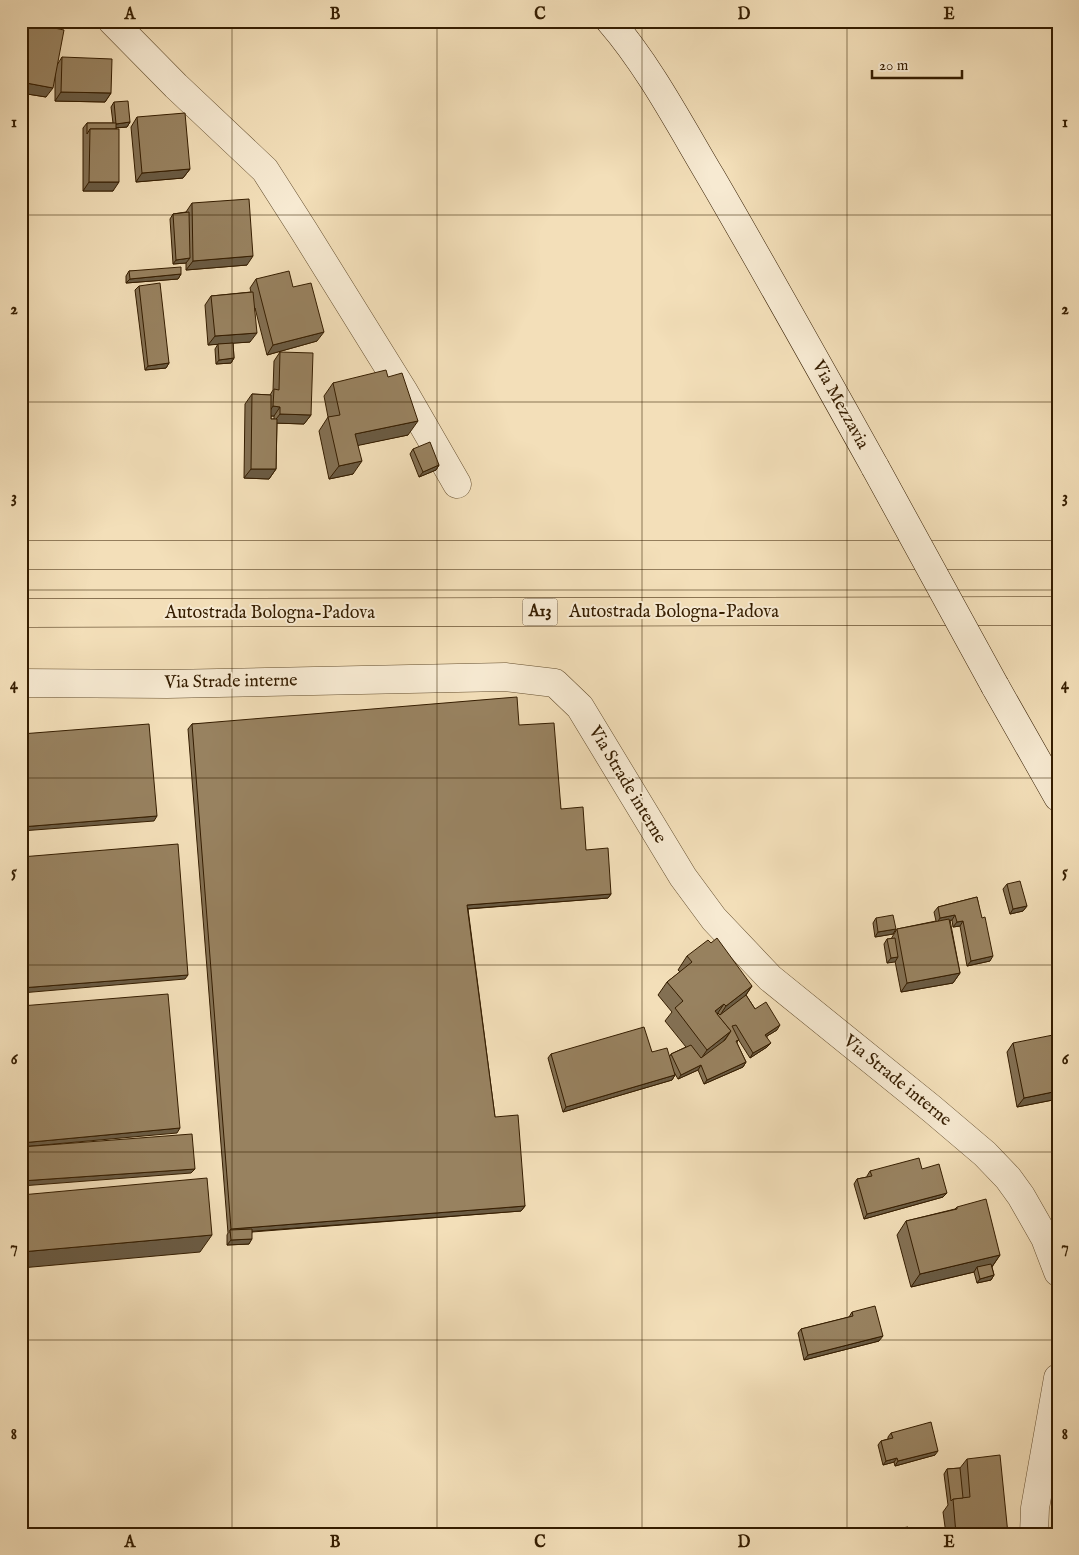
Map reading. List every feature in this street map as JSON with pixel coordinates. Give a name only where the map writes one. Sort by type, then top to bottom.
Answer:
[{"type":"highway","points":[[21,555],[1058,555]]},
{"type":"highway","name":"Autostrada Bologna-Padova","points":[[21,613],[1058,610]]},
{"type":"street","points":[[112,21],[176,86],[264,170],[404,392],[457,484]]},
{"type":"street","name":"Via Mezzavia","points":[[610,21],[627,41],[677,119],[752,247],[1058,797]]},
{"type":"street","name":"Via Strade interne","points":[[21,683],[167,684],[505,677],[555,683],[580,707],[683,877],[714,919],[770,978],[932,1108],[985,1154],[1022,1196],[1045,1238],[1058,1272]]},
{"type":"street","points":[[1034,1534],[1035,1508],[1058,1378]]},
{"type":"building","points":[[21,21],[64,30],[53,88],[21,82]]},
{"type":"building","points":[[62,57],[112,59],[111,93],[61,92]]},
{"type":"building","points":[[21,95],[27,95],[26,130],[21,130]]},
{"type":"building","points":[[128,101],[130,122],[116,124],[114,102]]},
{"type":"building","points":[[185,113],[190,169],[142,173],[137,117]]},
{"type":"building","points":[[87,123],[116,123],[116,129],[90,129],[87,134]]},
{"type":"building","points":[[90,129],[119,129],[119,182],[89,182]]},
{"type":"building","points":[[249,199],[253,256],[193,261],[192,203]]},
{"type":"building","points":[[189,212],[190,258],[176,260],[173,214]]},
{"type":"building","points":[[181,267],[181,274],[130,279],[129,271]]},
{"type":"building","points":[[289,271],[293,287],[311,283],[324,332],[273,345],[256,279]]},
{"type":"building","points":[[160,283],[169,363],[148,366],[139,286]]},
{"type":"building","points":[[253,292],[257,333],[215,336],[211,296]]},
{"type":"building","points":[[233,343],[234,358],[219,360],[218,344]]},
{"type":"building","points":[[280,352],[313,353],[311,415],[280,414],[280,407],[273,406],[274,389],[279,390]]},
{"type":"building","points":[[386,370],[388,377],[402,373],[418,421],[355,434],[362,461],[339,466],[328,417],[340,415],[333,383]]},
{"type":"building","points":[[252,394],[271,395],[271,419],[277,419],[276,469],[251,469]]},
{"type":"building","points":[[430,442],[439,465],[423,472],[413,449]]},
{"type":"building","points":[[517,697],[519,725],[554,723],[561,809],[583,807],[586,850],[608,848],[611,894],[467,905],[495,1117],[518,1115],[525,1206],[231,1229],[192,724]]},
{"type":"building","points":[[149,724],[157,816],[21,827],[21,734]]},
{"type":"building","points":[[178,844],[188,975],[21,988],[21,857]]},
{"type":"building","points":[[1020,881],[1027,906],[1013,909],[1007,884]]},
{"type":"building","points":[[977,897],[982,918],[985,917],[993,956],[971,961],[963,921],[957,922],[955,915],[940,918],[938,907]]},
{"type":"building","points":[[893,915],[896,929],[878,932],[876,918]]},
{"type":"building","points":[[949,919],[960,973],[907,983],[897,929]]},
{"type":"building","points":[[717,938],[752,986],[726,1006],[724,1004],[715,1011],[731,1031],[707,1050],[675,1008],[683,1001],[667,982],[692,962],[687,956],[708,940],[711,943]]},
{"type":"building","points":[[895,938],[898,957],[891,958],[887,939]]},
{"type":"building","points":[[168,994],[180,1128],[21,1143],[21,1006]]},
{"type":"building","points":[[746,995],[755,1009],[766,1002],[780,1025],[765,1035],[771,1043],[753,1053],[736,1025],[732,1026],[739,1040],[736,1041],[746,1062],[707,1080],[701,1065],[681,1075],[671,1054],[691,1045],[701,1058],[725,1040],[731,1031],[717,1014],[720,1015]]},
{"type":"building","points":[[644,1027],[652,1052],[667,1048],[675,1075],[566,1107],[551,1054]]},
{"type":"building","points":[[1058,1034],[1058,1091],[1024,1098],[1013,1043]]},
{"type":"building","points":[[192,1134],[195,1169],[21,1181],[21,1147]]},
{"type":"building","points":[[919,1158],[922,1169],[939,1164],[947,1193],[867,1214],[857,1179],[872,1176],[870,1171]]},
{"type":"building","points":[[207,1178],[212,1235],[21,1252],[21,1195]]},
{"type":"building","points":[[986,1199],[1000,1255],[920,1274],[906,1221],[957,1209],[957,1207]]},
{"type":"building","points":[[252,1229],[252,1239],[231,1240],[230,1230]]},
{"type":"building","points":[[991,1264],[994,1275],[980,1279],[977,1267]]},
{"type":"building","points":[[875,1306],[883,1336],[808,1355],[801,1329],[853,1316],[852,1312]]},
{"type":"building","points":[[931,1422],[938,1451],[898,1461],[897,1458],[886,1461],[881,1441],[893,1438],[891,1433]]},
{"type":"building","points":[[1000,1455],[1008,1534],[956,1534],[953,1499],[970,1497],[967,1459]]},
{"type":"building","points":[[960,1468],[963,1498],[951,1501],[947,1469]]},
{"type":"building","points":[[908,1527],[909,1534],[865,1534]]}]
